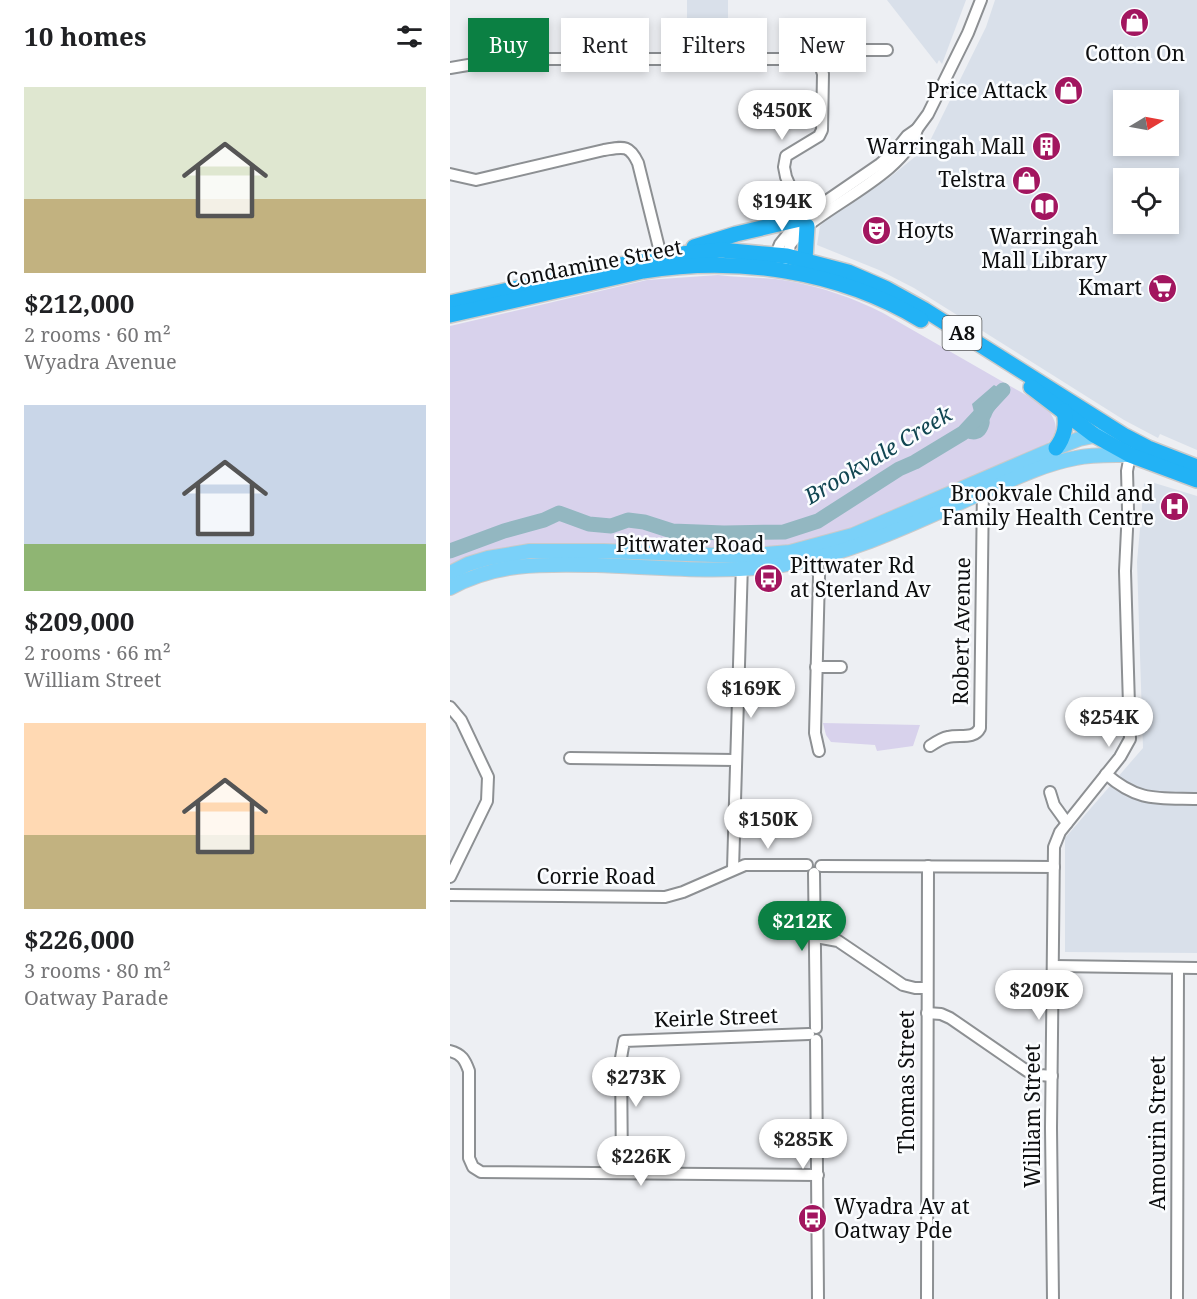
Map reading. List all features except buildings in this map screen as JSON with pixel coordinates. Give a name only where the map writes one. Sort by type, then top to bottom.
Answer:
[{"type":"highway","points":[[681,253],[703,243],[803,220],[805,260]]},
{"type":"highway","name":"Condamine Street","points":[[450,303],[681,253],[721,250],[780,263],[898,307],[985,358],[1064,411],[1094,435],[1130,455]]},
{"type":"highway","name":"Condamine Street","points":[[450,315],[608,278],[667,267],[805,260],[848,272],[903,297],[1125,436]]},
{"type":"highway","points":[[1056,448],[1064,433],[1066,419],[1064,411]]},
{"type":"highway","name":"A8","points":[[1125,436],[1148,448],[1197,467]]},
{"type":"highway","name":"Pittwater Road","points":[[1130,455],[1197,480]]},
{"type":"main road","points":[[1094,435],[1110,433],[1125,436]]},
{"type":"main road","name":"Pittwater Road","points":[[450,588],[488,571],[535,564],[742,563],[768,555],[815,553],[857,546],[1056,448],[1094,435]]},
{"type":"main road","name":"Pittwater Road","points":[[983,485],[1077,457],[1130,455]]},
{"type":"main road","name":"Pittwater Road","points":[[450,573],[489,558],[530,551],[604,551],[742,563]]},
{"type":"street","points":[[780,263],[788,232],[803,220],[884,172],[915,140],[917,129],[928,114],[955,60],[981,0]]},
{"type":"street","points":[[866,50],[887,50]]},
{"type":"street","points":[[450,68],[503,59],[779,59]]},
{"type":"street","points":[[803,220],[784,166],[786,156],[819,135],[822,130],[822,72]]},
{"type":"street","points":[[450,174],[476,180],[625,147],[633,152],[639,163],[661,256]]},
{"type":"street","name":"William Street","points":[[1053,1299],[1052,1076],[1055,843],[1067,823],[1128,746],[1130,732],[1125,571],[1127,471],[1130,455]]},
{"type":"street","name":"Robert Avenue","points":[[930,746],[947,737],[973,735],[980,728],[983,485]]},
{"type":"street","points":[[815,553],[819,576],[815,733],[819,751]]},
{"type":"street","points":[[734,868],[735,760],[742,563]]},
{"type":"street","points":[[816,667],[841,667]]},
{"type":"street","points":[[450,707],[461,720],[488,777],[487,801],[450,877]]},
{"type":"street","points":[[570,758],[735,760]]},
{"type":"street","points":[[1106,774],[1121,787],[1142,796],[1197,799]]},
{"type":"street","points":[[1050,792],[1054,805],[1067,823]]},
{"type":"street","name":"Corrie Road","points":[[450,895],[665,897],[683,892],[734,868],[748,865],[814,868],[1054,867]]},
{"type":"street","name":"Thomas Street","points":[[927,1299],[928,866]]},
{"type":"street","points":[[814,868],[816,937],[813,1034],[818,1175],[818,1299]]},
{"type":"street","points":[[816,937],[832,938],[838,941],[903,985],[927,988]]},
{"type":"street","points":[[1054,966],[1197,968]]},
{"type":"street","name":"Amourin Street","points":[[1177,1299],[1178,968]]},
{"type":"street","points":[[927,1013],[941,1014],[950,1018],[1027,1071],[1052,1076]]},
{"type":"street","name":"Keirle Street","points":[[622,1172],[621,1058],[624,1041],[813,1034]]},
{"type":"street","points":[[450,1051],[460,1054],[469,1071],[469,1158],[473,1167],[481,1172],[818,1175]]},
{"type":"shaded area","points":[[687,0],[728,0],[728,18],[687,18]]},
{"type":"shaded area","points":[[887,0],[966,0],[942,64],[939,60],[937,64]]},
{"type":"shaded area","points":[[995,0],[1197,0],[1197,450],[1160,434],[1158,438],[1124,420],[914,288],[879,270],[817,245],[820,226],[832,212],[889,178],[927,147],[986,27]]},
{"type":"shaded area","points":[[718,275],[801,283],[837,294],[883,313],[1047,407],[1055,422],[1056,430],[1047,444],[850,531],[789,548],[745,553],[524,544],[485,553],[450,566],[450,326],[647,280]]},
{"type":"shaded area","points":[[1148,481],[1197,496],[1197,953],[1065,952],[1065,838],[1143,748],[1137,562],[1144,484]]},
{"type":"shaded area","points":[[823,723],[920,725],[913,746],[877,751],[875,745],[831,742],[826,735]]},
{"type":"water","points":[[994,385],[1007,393],[992,414],[987,432],[976,439],[962,436],[958,433],[975,416],[972,404]]},
{"type":"waterway","name":"Brookvale Creek","points":[[450,551],[559,513],[589,524],[611,526],[628,520],[644,522],[672,531],[784,532],[818,521],[899,469],[963,433],[1003,390]]},
{"type":"place","name":"Cotton On","points":[[1135,23]]},
{"type":"place","name":"Price Attack","points":[[1068,91]]},
{"type":"place","name":"Warringah Mall","points":[[1046,147]]},
{"type":"place","name":"Telstra","points":[[1027,180]]},
{"type":"place","name":"Warringah Mall Library","points":[[1044,206]]},
{"type":"place","name":"Hoyts","points":[[876,231]]},
{"type":"place","name":"Kmart","points":[[1163,288]]},
{"type":"place","name":"Brookvale Child and Family Health Centre","points":[[1175,506]]},
{"type":"place","name":"Pittwater Rd at Sterland Av","points":[[769,578]]},
{"type":"place","name":"Wyadra Av at Oatway Pde","points":[[813,1219]]}]
